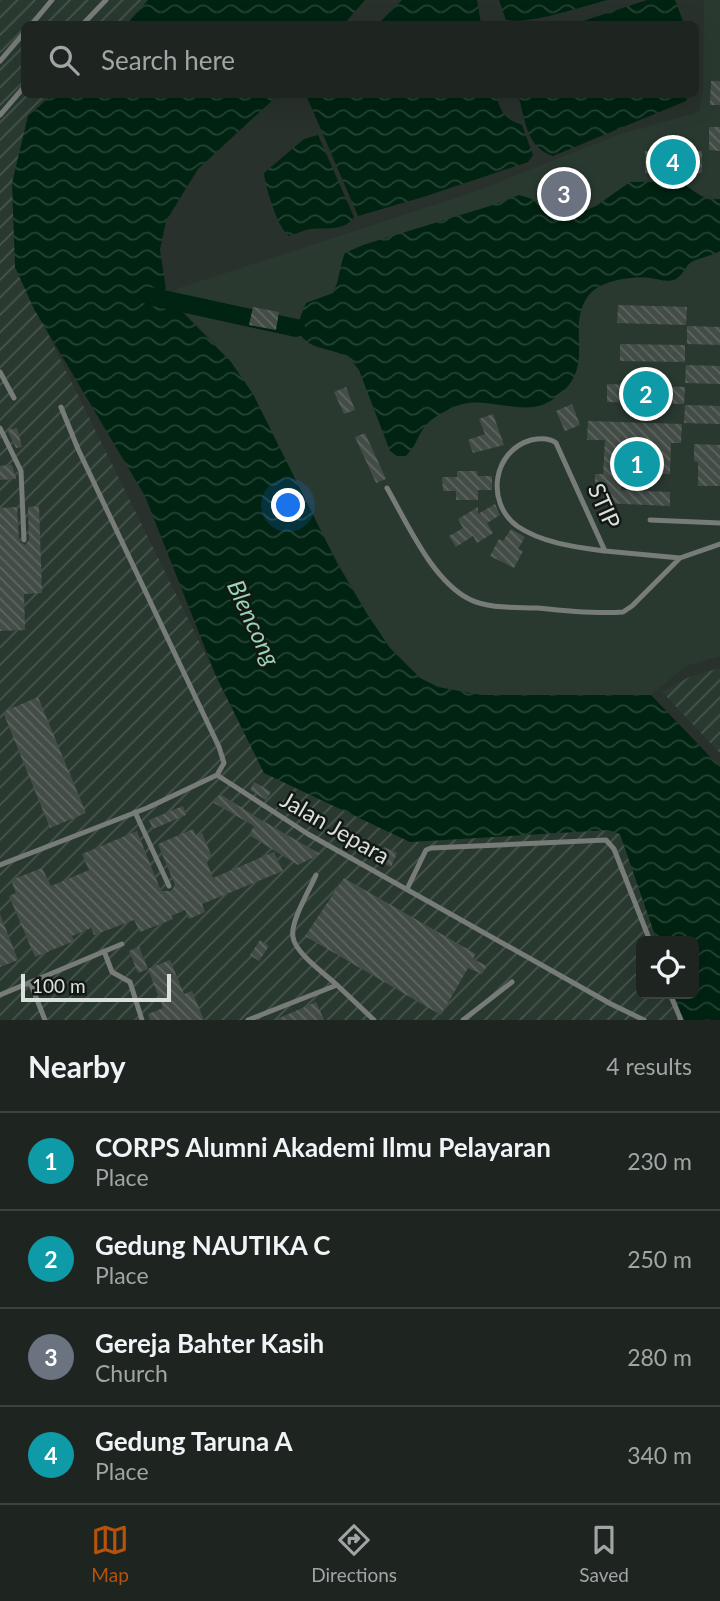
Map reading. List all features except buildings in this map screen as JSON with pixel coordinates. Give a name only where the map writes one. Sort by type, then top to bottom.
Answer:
[{"type":"lane","points":[[34,21],[52,0]]},
{"type":"lane","points":[[86,21],[106,0]]},
{"type":"lane","points":[[0,61],[21,36]]},
{"type":"lane","points":[[0,115],[21,90]]},
{"type":"lane","points":[[0,372],[14,398]]},
{"type":"lane","points":[[0,865],[135,812],[216,775],[224,764],[219,747],[78,449],[61,407]]},
{"type":"lane","points":[[0,428],[21,471],[24,540]]},
{"type":"lane","name":"STIP","points":[[605,551],[556,443],[552,440],[535,439],[510,450],[498,473],[498,496],[515,525],[534,535],[555,542],[605,551],[680,558],[720,544]]},
{"type":"lane","points":[[387,488],[446,582],[469,599],[482,604],[556,610],[623,611],[632,606],[680,558]]},
{"type":"lane","points":[[650,520],[720,523]]},
{"type":"lane","name":"Jalan Jepara","points":[[216,775],[308,834],[643,1020]]},
{"type":"lane","points":[[135,812],[169,886]]},
{"type":"lane","points":[[407,889],[426,850],[431,848],[606,840],[614,849],[648,936]]},
{"type":"lane","points":[[316,874],[293,927],[293,937],[303,954],[374,1020]]},
{"type":"lane","points":[[0,995],[122,944]]},
{"type":"lane","points":[[103,951],[113,972],[130,982],[142,1020]]},
{"type":"lane","points":[[30,982],[44,1020]]},
{"type":"lane","points":[[463,1020],[512,982]]},
{"type":"lane","points":[[248,1020],[337,985]]},
{"type":"lane","points":[[672,999],[681,1020]]},
{"type":"shaded area","points":[[0,0],[148,0],[130,21],[21,21],[21,98],[49,98],[28,116],[15,267],[264,773],[410,842],[608,830],[620,834],[655,936],[636,936],[636,999],[676,999],[683,1020],[0,1020]]},
{"type":"shaded area","points":[[704,0],[720,0],[720,656],[686,666],[651,695],[481,695],[438,687],[420,678],[390,648],[367,614],[213,341],[167,296],[179,288],[468,194],[620,134],[699,112],[703,93]]},
{"type":"shaded area","points":[[720,668],[720,753],[662,692],[689,677]]},
{"type":"water","points":[[148,0],[365,0],[347,21],[130,21]]},
{"type":"water","points":[[402,0],[477,0],[480,21],[381,21]]},
{"type":"water","points":[[499,0],[608,0],[516,21],[506,20]]},
{"type":"water","points":[[647,0],[675,0],[683,21],[583,21]]},
{"type":"water","name":"Blencong","points":[[49,98],[275,98],[198,169],[166,221],[160,250],[167,296],[231,362],[253,394],[337,563],[390,648],[420,678],[438,687],[481,695],[651,695],[720,767],[720,1020],[683,1020],[676,999],[699,999],[699,936],[655,936],[620,834],[608,830],[410,842],[264,773],[216,676],[145,496],[34,309],[15,267],[12,183],[28,116]]},
{"type":"water","points":[[307,98],[497,98],[504,114],[522,125],[533,155],[528,162],[358,216]]},
{"type":"water","points":[[519,98],[687,98],[686,101],[553,156],[537,146],[525,122]]},
{"type":"water","points":[[318,135],[354,217],[340,227],[308,230],[289,236],[269,197],[264,173],[304,139]]},
{"type":"water","points":[[681,181],[704,197],[720,199],[720,251],[690,263],[680,276],[673,280],[626,279],[594,290],[582,308],[579,321],[575,375],[567,388],[541,405],[459,405],[429,422],[406,456],[397,456],[390,451],[359,370],[343,355],[310,343],[296,328],[306,303],[333,293],[345,253],[363,245],[519,195],[532,199],[554,221],[569,218],[596,206],[630,182]]},
{"type":"waterway","points":[[149,296],[296,328]]},
{"type":"place","name":"Gedung Taruna A","points":[[673,162]]},
{"type":"place","name":"Gereja Bahter Kasih","points":[[564,194]]},
{"type":"place","name":"Gedung NAUTIKA C","points":[[646,394]]},
{"type":"place","name":"CORPS Alumni Akademi Ilmu Pelayaran","points":[[637,464]]}]
